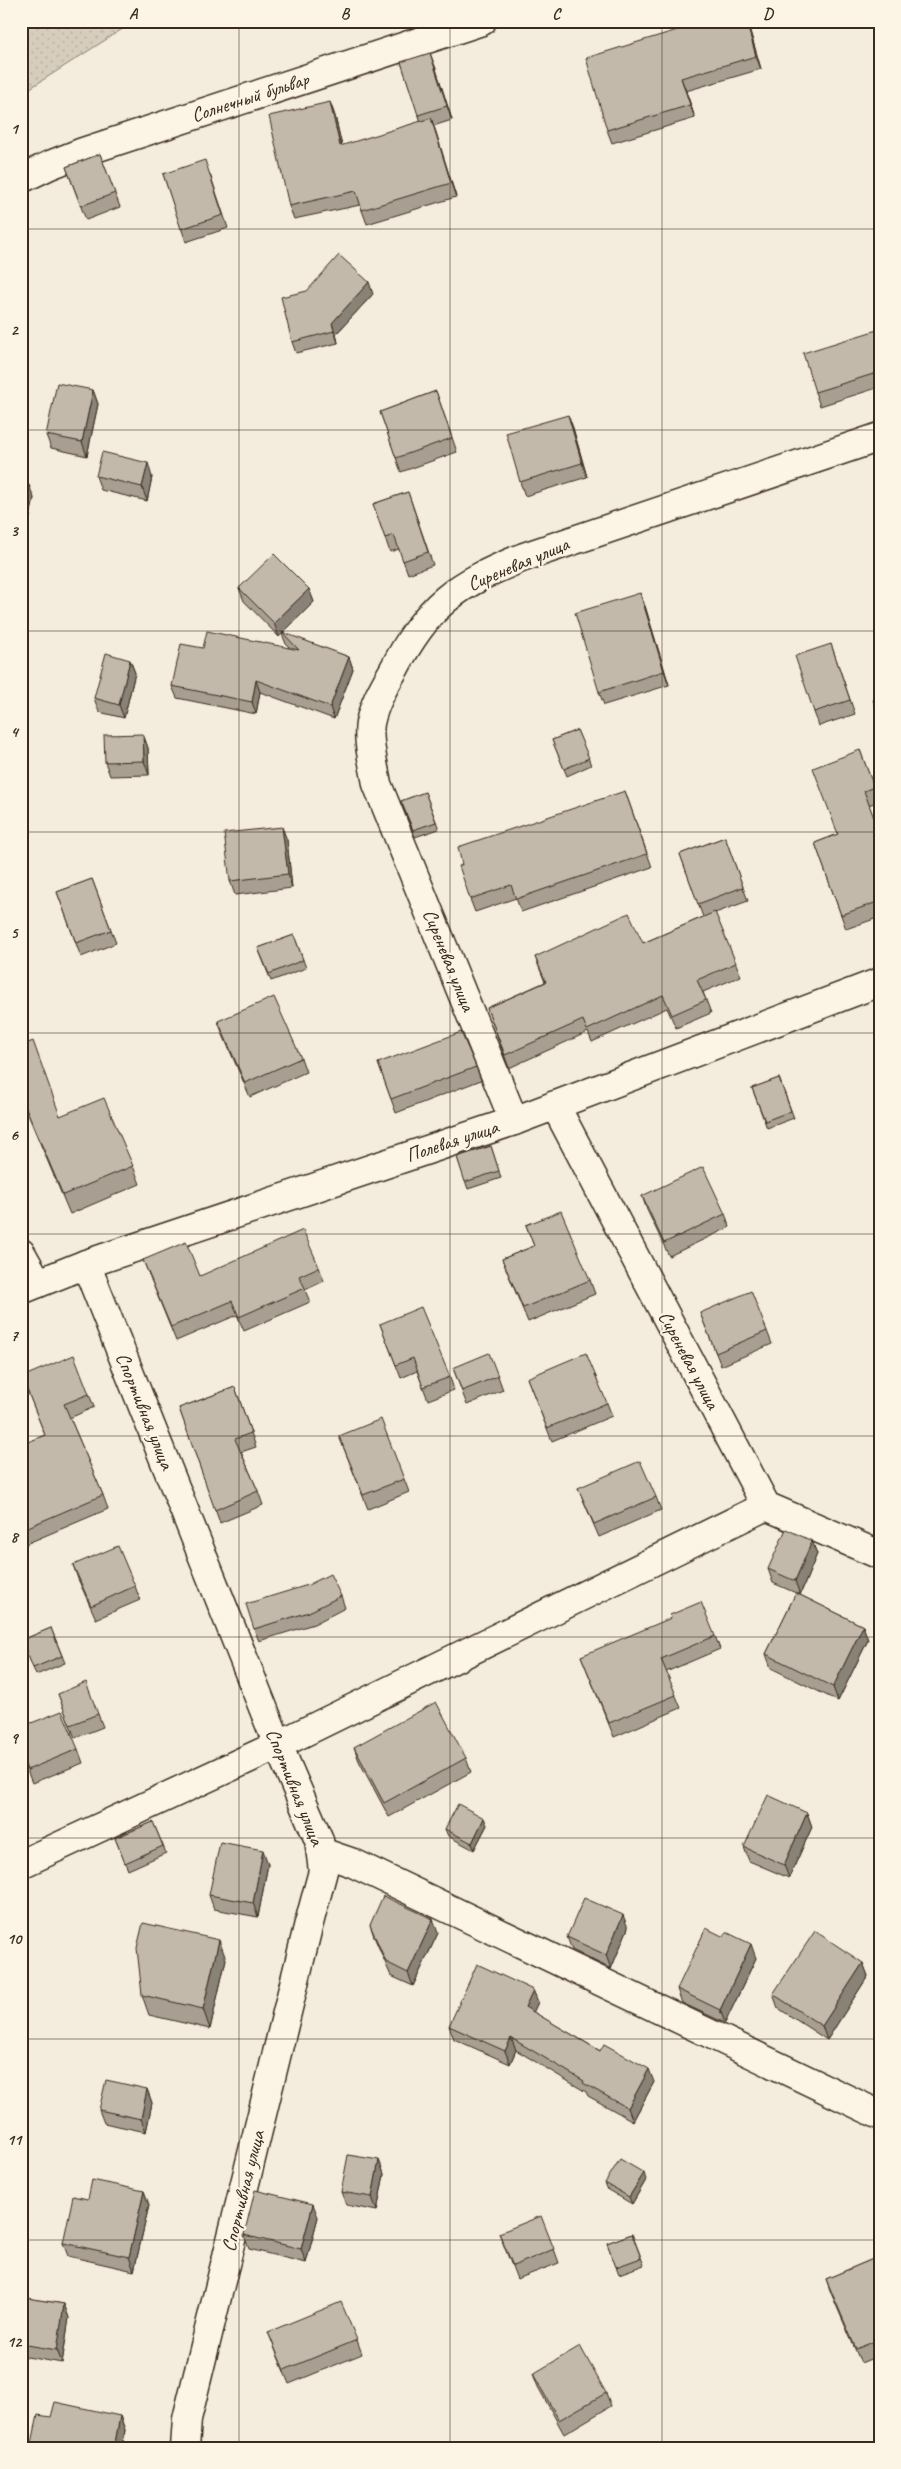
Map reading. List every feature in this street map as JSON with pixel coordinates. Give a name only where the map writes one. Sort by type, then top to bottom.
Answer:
[{"type":"street","name":"Солнечный бульвар","points":[[21,179],[83,152],[482,21]]},
{"type":"street","name":"Сиреневая улица","points":[[514,1121],[377,784],[370,725],[377,699],[405,647],[423,621],[452,593],[482,574],[524,557],[880,437]]},
{"type":"street","name":"Полевая улица","points":[[30,1286],[86,1264],[514,1121],[880,982]]},
{"type":"street","name":"Сиреневая улица","points":[[555,1105],[766,1506]]},
{"type":"street","points":[[21,1253],[30,1286]]},
{"type":"street","name":"Спортивная улица","points":[[86,1264],[278,1745],[320,1840],[324,1871],[308,1927],[187,2419],[185,2448]]},
{"type":"street","points":[[21,1864],[278,1745],[766,1506],[880,1555]]},
{"type":"street","points":[[321,1852],[353,1862],[880,2115]]},
{"type":"shaded area","points":[[21,21],[135,21],[21,94]]},
{"type":"building","points":[[686,21],[746,21],[756,56],[681,78],[690,105],[607,130],[586,58],[687,27]]},
{"type":"building","points":[[430,53],[447,106],[418,115],[401,62]]},
{"type":"building","points":[[330,102],[340,146],[431,118],[451,183],[362,210],[356,191],[289,206],[269,116]]},
{"type":"building","points":[[100,154],[115,193],[81,206],[66,167]]},
{"type":"building","points":[[205,160],[223,215],[181,229],[163,174]]},
{"type":"building","points":[[339,255],[369,282],[332,323],[334,331],[292,342],[281,297],[307,291]]},
{"type":"building","points":[[877,330],[880,340],[880,372],[815,392],[803,353]]},
{"type":"building","points":[[57,383],[93,390],[82,442],[46,435]]},
{"type":"building","points":[[436,391],[452,438],[396,458],[380,412]]},
{"type":"building","points":[[568,415],[582,463],[520,482],[506,433]]},
{"type":"building","points":[[102,452],[148,463],[142,487],[96,476]]},
{"type":"building","points":[[21,483],[29,485],[21,520]]},
{"type":"building","points":[[408,492],[428,552],[403,561],[394,535],[385,538],[373,504]]},
{"type":"building","points":[[274,554],[309,589],[274,623],[239,588]]},
{"type":"building","points":[[640,593],[664,671],[599,692],[575,613]]},
{"type":"building","points":[[207,631],[299,650],[282,632],[349,657],[330,707],[256,680],[252,702],[172,686],[181,644],[203,648]]},
{"type":"building","points":[[831,644],[850,700],[814,712],[795,656]]},
{"type":"building","points":[[106,653],[130,660],[119,705],[94,698]]},
{"type":"building","points":[[880,698],[880,719],[873,700]]},
{"type":"building","points":[[577,730],[589,758],[564,769],[552,740]]},
{"type":"building","points":[[143,734],[144,761],[105,762],[104,735]]},
{"type":"building","points":[[860,750],[874,787],[864,791],[880,834],[880,901],[841,915],[815,843],[838,834],[813,768]]},
{"type":"building","points":[[625,791],[647,854],[516,899],[511,885],[470,899],[459,866],[462,865],[458,847]]},
{"type":"building","points":[[425,792],[436,822],[413,830],[401,801]]},
{"type":"building","points":[[282,827],[288,874],[230,881],[224,833]]},
{"type":"building","points":[[725,837],[743,887],[698,904],[680,854]]},
{"type":"building","points":[[92,879],[111,930],[76,943],[57,892]]},
{"type":"building","points":[[715,912],[736,963],[697,980],[706,1000],[672,1015],[663,995],[587,1030],[583,1020],[505,1055],[487,1008],[546,982],[535,957],[629,913],[643,943]]},
{"type":"building","points":[[294,935],[303,960],[269,974],[258,948]]},
{"type":"building","points":[[274,997],[301,1058],[245,1083],[218,1021]]},
{"type":"building","points":[[461,1032],[476,1067],[391,1099],[378,1063]]},
{"type":"building","points":[[33,1041],[60,1116],[104,1098],[133,1166],[63,1195],[21,1096],[21,1046]]},
{"type":"building","points":[[779,1078],[791,1111],[765,1121],[752,1088]]},
{"type":"building","points":[[491,1146],[499,1171],[465,1182],[457,1157]]},
{"type":"building","points":[[703,1167],[725,1214],[664,1243],[642,1196]]},
{"type":"building","points":[[561,1211],[590,1280],[523,1308],[502,1259],[534,1246],[526,1225]]},
{"type":"building","points":[[303,1230],[319,1267],[299,1276],[305,1288],[239,1317],[232,1301],[171,1327],[143,1260],[186,1242],[200,1276]]},
{"type":"building","points":[[751,1291],[767,1331],[716,1353],[700,1313]]},
{"type":"building","points":[[421,1307],[450,1377],[423,1387],[413,1358],[396,1365],[380,1324]]},
{"type":"building","points":[[489,1353],[498,1376],[462,1391],[453,1368]]},
{"type":"building","points":[[586,1353],[607,1403],[547,1428],[527,1378]]},
{"type":"building","points":[[74,1355],[89,1394],[64,1404],[103,1495],[21,1530],[21,1445],[45,1435],[22,1377]]},
{"type":"building","points":[[235,1387],[251,1433],[235,1439],[258,1491],[215,1510],[179,1408]]},
{"type":"building","points":[[381,1419],[404,1479],[363,1495],[339,1436]]},
{"type":"building","points":[[640,1461],[656,1497],[594,1524],[578,1488]]},
{"type":"building","points":[[786,1529],[812,1541],[795,1581],[768,1569]]},
{"type":"building","points":[[118,1546],[135,1586],[91,1606],[73,1565]]},
{"type":"building","points":[[330,1574],[341,1596],[309,1612],[254,1629],[246,1604],[308,1585]]},
{"type":"building","points":[[796,1593],[863,1626],[833,1687],[766,1654]]},
{"type":"building","points":[[701,1602],[715,1636],[661,1659],[676,1695],[609,1723],[581,1656],[671,1618],[670,1615]]},
{"type":"building","points":[[51,1628],[62,1656],[33,1668],[22,1640]]},
{"type":"building","points":[[86,1682],[98,1714],[70,1725],[58,1694]]},
{"type":"building","points":[[436,1702],[466,1758],[384,1803],[354,1747]]},
{"type":"building","points":[[62,1711],[78,1749],[27,1770],[21,1754],[21,1727]]},
{"type":"building","points":[[768,1795],[807,1813],[784,1865],[744,1847]]},
{"type":"building","points":[[458,1804],[484,1818],[472,1843],[445,1829]]},
{"type":"building","points":[[153,1822],[163,1846],[125,1863],[115,1838]]},
{"type":"building","points":[[220,1842],[263,1850],[253,1903],[209,1895]]},
{"type":"building","points":[[383,1896],[433,1919],[408,1973],[386,1962],[370,1925]]},
{"type":"building","points":[[584,1898],[623,1915],[606,1955],[567,1937]]},
{"type":"building","points":[[143,1923],[219,1940],[203,2009],[142,1995],[137,1948]]},
{"type":"building","points":[[706,1928],[724,1937],[726,1932],[751,1944],[720,2010],[677,1989]]},
{"type":"building","points":[[815,1931],[863,1963],[822,2026],[773,1994]]},
{"type":"building","points":[[477,1964],[533,1990],[525,2007],[600,2051],[604,2044],[649,2069],[628,2108],[583,2083],[584,2081],[511,2038],[505,2051],[449,2026]]},
{"type":"building","points":[[106,2080],[147,2089],[141,2119],[99,2110]]},
{"type":"building","points":[[348,2155],[379,2160],[372,2197],[341,2192]]},
{"type":"building","points":[[620,2159],[644,2173],[629,2197],[605,2183]]},
{"type":"building","points":[[92,2180],[144,2191],[129,2257],[63,2243],[73,2196],[88,2199]]},
{"type":"building","points":[[255,2190],[313,2204],[301,2249],[244,2235]]},
{"type":"building","points":[[541,2216],[554,2249],[513,2266],[499,2233]]},
{"type":"building","points":[[632,2234],[641,2258],[616,2267],[607,2243]]},
{"type":"building","points":[[880,2256],[880,2339],[856,2349],[826,2279]]},
{"type":"building","points":[[21,2297],[64,2304],[57,2350],[21,2344]]},
{"type":"building","points":[[341,2302],[357,2340],[284,2370],[268,2332]]},
{"type":"building","points":[[580,2346],[606,2393],[559,2420],[533,2374]]},
{"type":"building","points":[[55,2402],[120,2416],[114,2448],[56,2448],[32,2443],[38,2415],[51,2417]]}]
